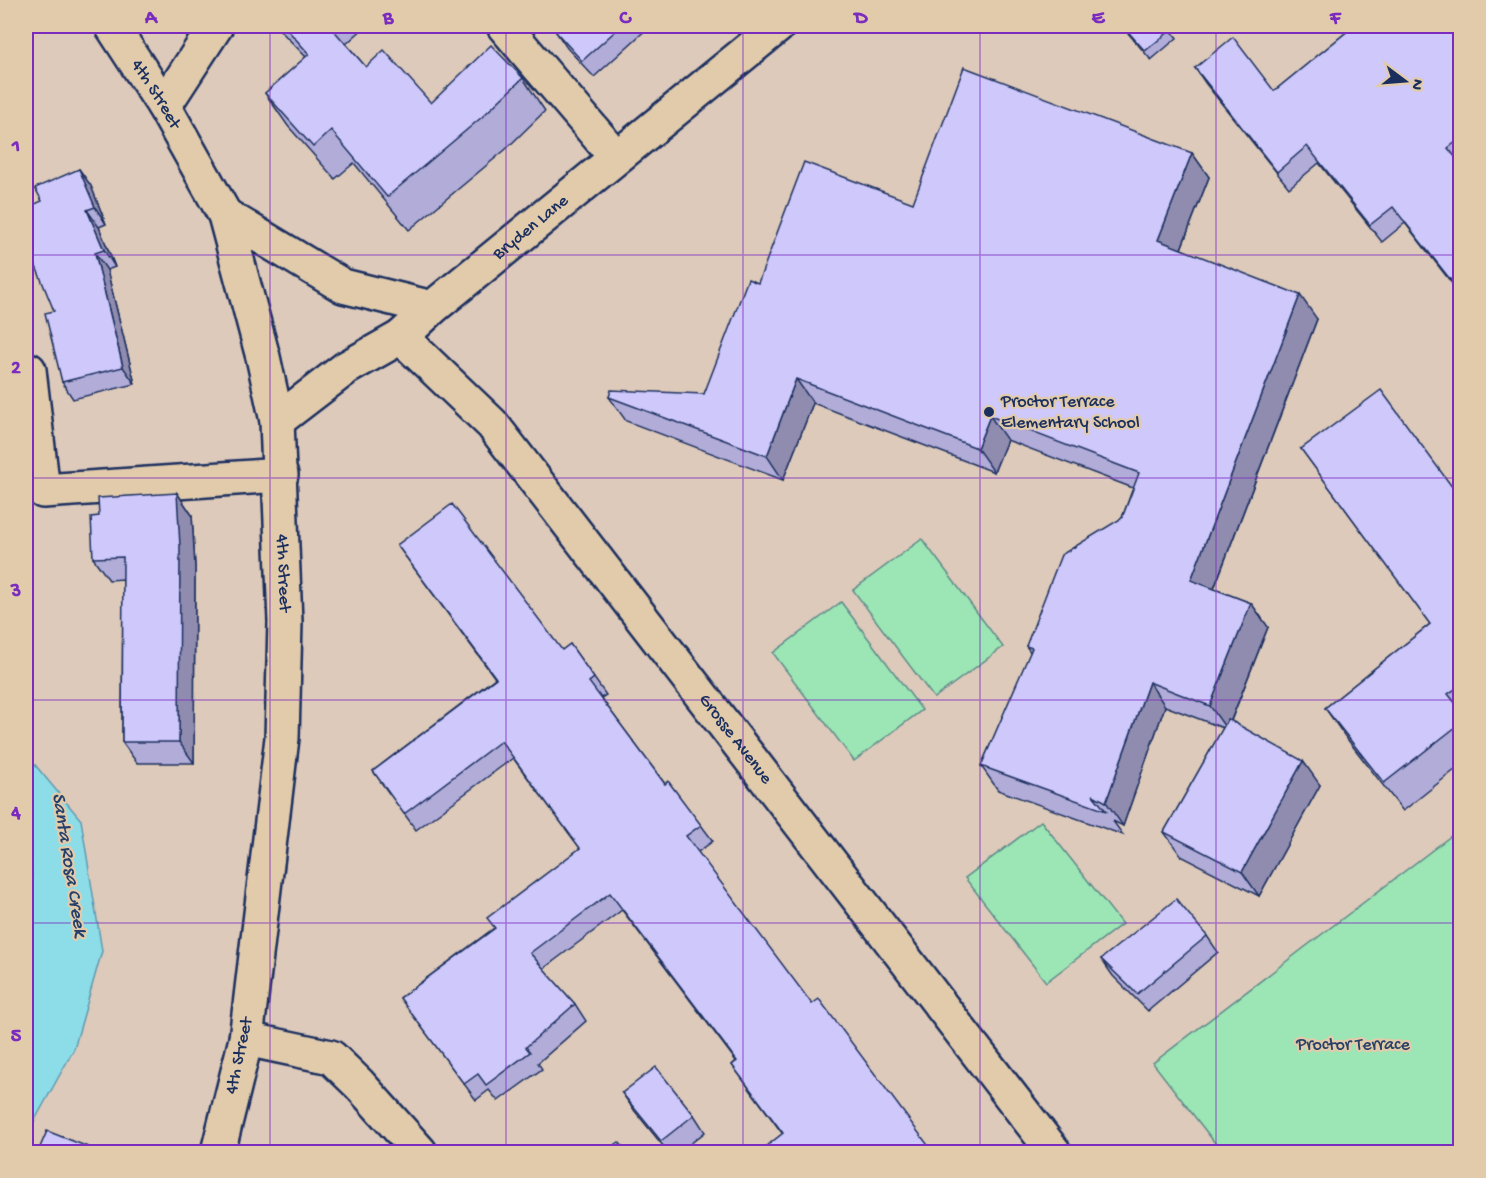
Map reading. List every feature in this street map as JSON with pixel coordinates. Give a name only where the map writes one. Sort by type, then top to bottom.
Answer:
[{"type":"street","name":"4th Street","points":[[112,26],[164,106],[225,215],[263,357],[277,421],[285,622],[282,738],[246,1039],[218,1152]]},
{"type":"street","points":[[164,106],[216,26]]},
{"type":"street","points":[[504,26],[616,157]]},
{"type":"street","name":"Bryden Lane","points":[[277,421],[346,368],[401,337],[432,308],[778,26]]},
{"type":"street","points":[[225,215],[343,286],[432,308]]},
{"type":"street","name":"Grosse Avenue","points":[[401,337],[492,424],[1054,1152]]},
{"type":"street","points":[[29,370],[43,490],[280,475]]},
{"type":"street","points":[[246,1039],[331,1057],[359,1084],[420,1152]]},
{"type":"green space","points":[[922,539],[1003,647],[934,698],[853,590]]},
{"type":"green space","points":[[841,602],[922,710],[854,761],[773,653]]},
{"type":"green space","points":[[1041,821],[1122,924],[1046,982],[965,878]]},
{"type":"green space","name":"Proctor Terrace","points":[[1460,829],[1460,1152],[1222,1152],[1153,1063]]},
{"type":"water","name":"Santa Rosa Creek","points":[[26,754],[81,820],[102,951],[74,1049],[26,1136],[26,913],[32,881]]},
{"type":"building","points":[[284,26],[330,26],[366,67],[384,50],[431,103],[491,45],[523,78],[482,117],[387,197],[331,130],[313,147],[265,93],[309,54]]},
{"type":"building","points":[[563,26],[621,26],[582,61],[556,32]]},
{"type":"building","points":[[1123,26],[1168,26],[1171,30],[1145,51]]},
{"type":"building","points":[[1354,26],[1450,26],[1461,39],[1461,138],[1448,148],[1461,164],[1461,293],[1393,207],[1370,225],[1307,146],[1277,172],[1195,68],[1233,37],[1274,91]]},
{"type":"building","points":[[964,67],[1192,153],[1158,240],[1300,295],[1191,580],[1251,603],[1210,706],[1149,682],[1106,802],[1093,795],[1106,811],[981,766],[1032,648],[1026,646],[1061,555],[1122,518],[1139,473],[990,416],[977,448],[796,379],[767,456],[609,397],[611,390],[704,394],[748,279],[758,283],[804,162],[913,203]]},
{"type":"building","points":[[79,169],[95,207],[87,210],[104,250],[95,253],[123,367],[62,382],[45,313],[54,311],[26,242],[26,208],[42,201],[35,188]]},
{"type":"building","points":[[1381,390],[1461,499],[1461,685],[1448,694],[1461,710],[1461,723],[1384,783],[1325,708],[1430,624],[1301,449]]},
{"type":"building","points":[[177,493],[180,546],[179,742],[122,742],[123,557],[93,558],[91,517],[99,516],[98,498]]},
{"type":"building","points":[[452,504],[562,650],[570,644],[594,678],[589,682],[665,784],[668,781],[701,825],[686,836],[812,1004],[819,999],[933,1152],[759,1152],[783,1133],[732,1065],[737,1061],[610,893],[530,953],[575,1004],[526,1047],[530,1052],[486,1085],[478,1074],[464,1084],[400,998],[495,928],[487,918],[580,848],[501,741],[404,814],[373,771],[496,678],[397,545]]},
{"type":"building","points":[[1228,719],[1303,761],[1242,872],[1164,832]]},
{"type":"building","points":[[1176,899],[1207,936],[1137,994],[1101,959]]},
{"type":"building","points":[[656,1067],[694,1115],[661,1141],[622,1093]]},
{"type":"building","points":[[47,1131],[101,1152],[38,1152]]},
{"type":"building","points":[[619,1142],[627,1152],[605,1152]]},
{"type":"place","name":"Proctor Terrace Elementary School","points":[[989,412]]}]
